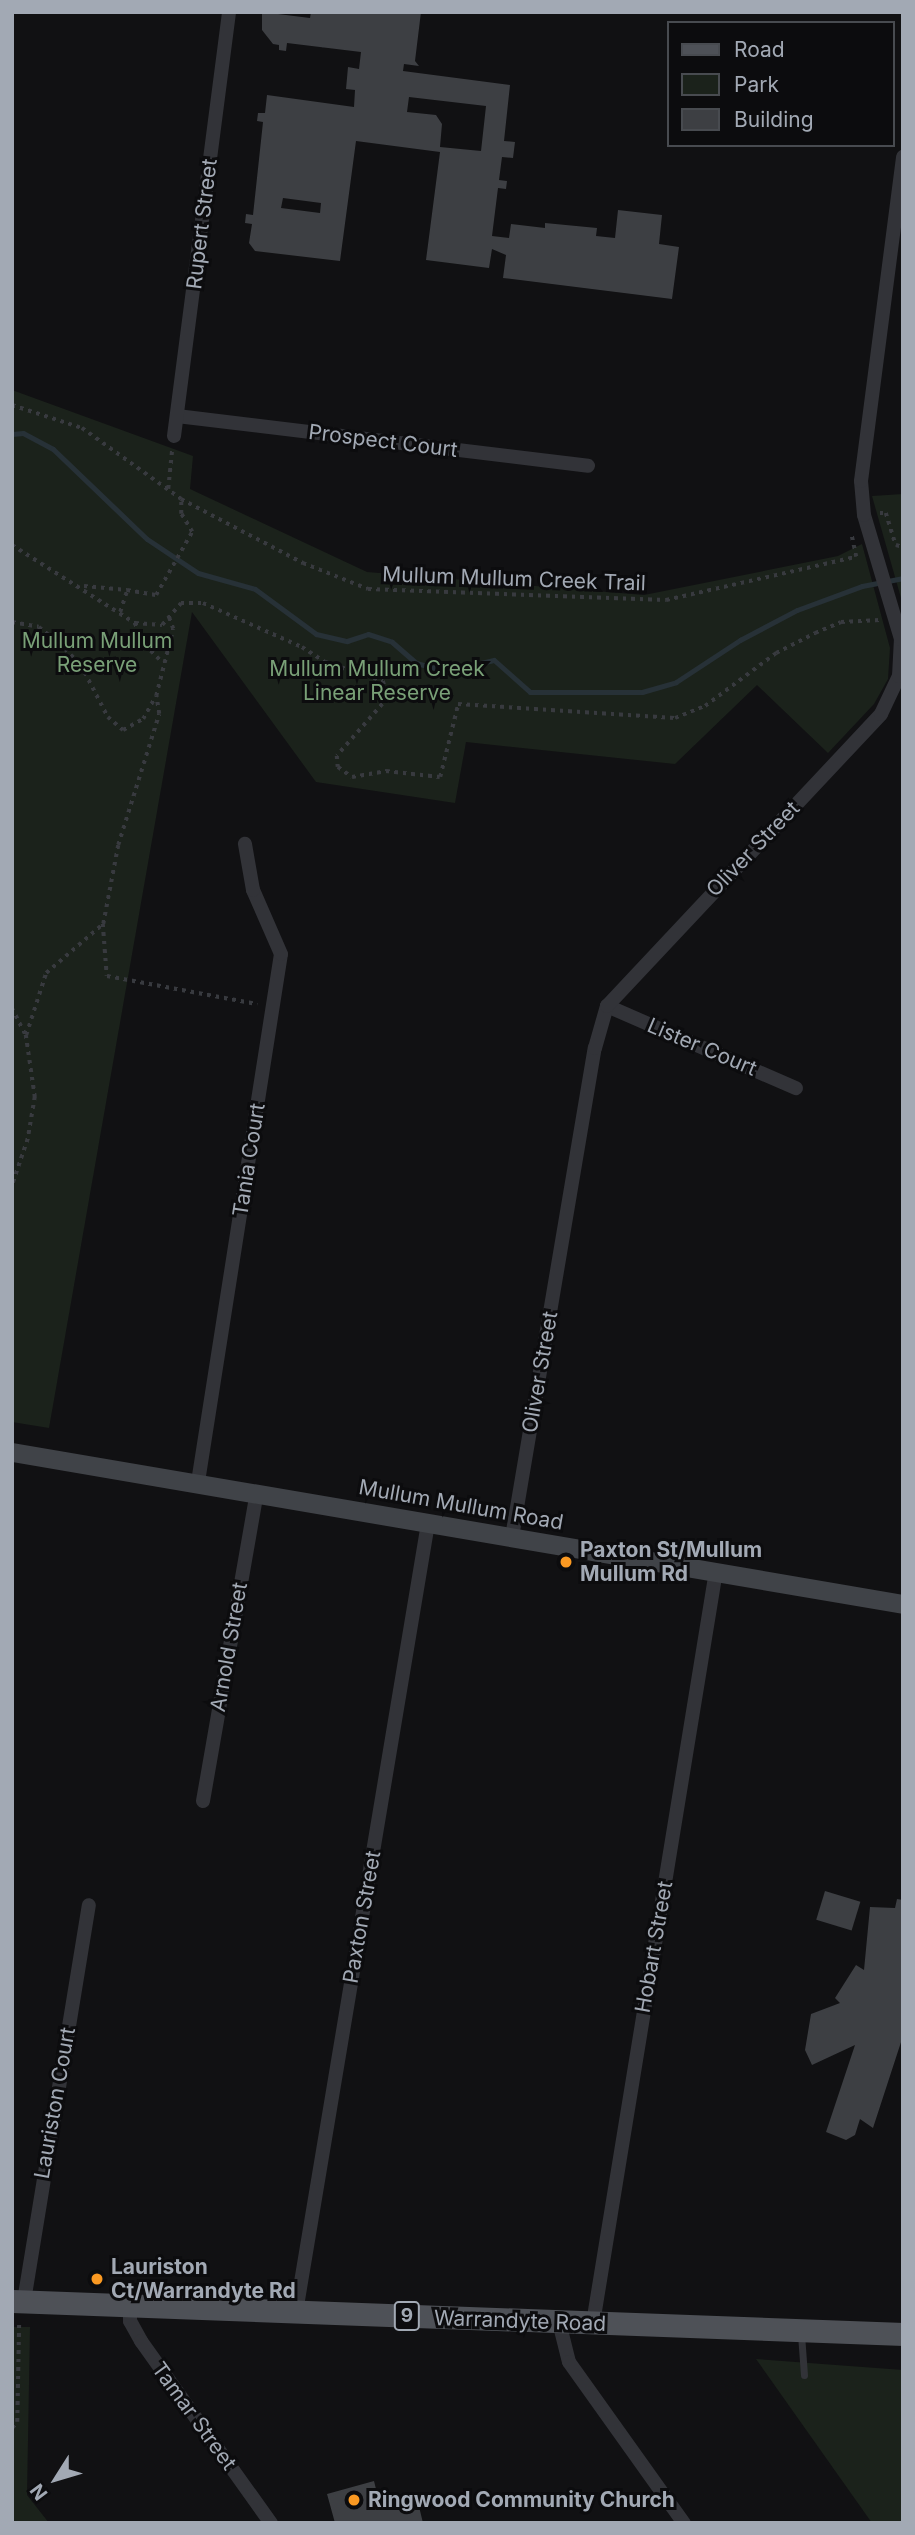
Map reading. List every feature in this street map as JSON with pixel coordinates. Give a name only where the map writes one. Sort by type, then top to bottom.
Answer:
[{"type":"main road","name":"Warrandyte Road","points":[[19,2308],[130,2305],[903,2334]]},
{"type":"street","name":"Rupert Street","points":[[174,436],[229,12]]},
{"type":"street","name":"Oliver Street","points":[[512,1537],[595,1048],[607,1006],[881,714],[901,665],[901,639],[864,515],[861,481],[903,157]]},
{"type":"street","name":"Prospect Court","points":[[177,416],[589,466]]},
{"type":"street","name":"Tania Court","points":[[198,1482],[281,954],[253,890],[245,844]]},
{"type":"street","name":"Lister Court","points":[[607,1006],[796,1088]]},
{"type":"street","name":"Mullum Mullum Road","points":[[12,1452],[903,1604]]},
{"type":"street","name":"Arnold Street","points":[[203,1801],[257,1493]]},
{"type":"street","name":"Paxton Street","points":[[296,2312],[428,1523]]},
{"type":"street","name":"Hobart Street","points":[[593,2323],[716,1571]]},
{"type":"street","name":"Lauriston Court","points":[[19,2308],[89,1905]]},
{"type":"street","name":"Tamar Street","points":[[130,2305],[130,2321],[141,2341],[271,2523]]},
{"type":"street","points":[[559,2322],[569,2362],[684,2523]]},
{"type":"lane","points":[[801,2332],[804,2375]]},
{"type":"path","name":"Mullum Mullum Creek Trail","points":[[12,405],[82,428],[181,499],[303,563],[368,589],[666,600],[856,557],[849,520],[864,515]]},
{"type":"path","points":[[168,489],[174,436]]},
{"type":"path","points":[[82,586],[156,595],[192,532],[181,514],[181,499]]},
{"type":"path","points":[[864,515],[886,513],[896,545],[903,547]]},
{"type":"path","points":[[12,545],[82,586],[135,623],[145,645],[162,661]]},
{"type":"path","points":[[120,612],[127,590]]},
{"type":"path","points":[[135,623],[162,625],[181,603],[202,603],[302,646],[325,662],[383,681],[388,698],[337,756],[338,767],[352,777],[386,771],[440,778],[458,704],[675,718],[705,706],[776,653],[815,633],[841,622],[882,621]]},
{"type":"path","points":[[168,615],[173,629],[162,661],[156,696],[159,713],[118,845],[103,924],[107,976],[273,1007]]},
{"type":"path","points":[[12,622],[39,627],[59,643],[80,665],[108,717],[122,730],[143,719],[156,696]]},
{"type":"path","points":[[26,1035],[46,973],[103,924]]},
{"type":"path","points":[[12,1008],[26,1035],[35,1097],[28,1139],[12,1186]]},
{"type":"path","points":[[12,2428],[17,2422],[19,2308]]},
{"type":"green space","points":[[12,390],[193,456],[190,489],[367,572],[644,595],[838,556],[862,544],[890,648],[888,679],[874,704],[828,753],[757,685],[675,764],[466,742],[455,803],[316,782],[192,612],[49,1428],[12,1422]]},
{"type":"green space","points":[[903,494],[903,605],[872,496]]},
{"type":"green space","points":[[12,2327],[30,2327],[27,2495],[49,2523],[12,2523]]},
{"type":"green space","points":[[756,2359],[903,2370],[903,2523],[872,2523]]},
{"type":"building","points":[[262,12],[310,18],[311,12],[421,12],[415,61],[419,66],[404,64],[403,71],[510,85],[504,141],[515,142],[513,158],[502,157],[499,180],[507,181],[506,189],[498,188],[492,236],[509,238],[511,224],[545,228],[545,223],[597,228],[596,236],[615,238],[618,210],[662,215],[659,244],[679,247],[672,299],[503,278],[506,255],[492,249],[489,268],[426,260],[440,152],[356,141],[340,261],[255,251],[249,243],[252,224],[245,223],[246,214],[253,215],[263,122],[257,121],[258,113],[265,113],[267,95],[354,107],[355,90],[346,89],[348,67],[359,69],[361,52],[287,43],[286,51],[279,50],[279,45],[273,44],[262,30]],"holes":[[[409,97],[486,106],[481,151],[440,147],[442,124],[436,115],[407,112]],[[283,198],[321,203],[320,213],[281,208]]]},
{"type":"building","points":[[825,1891],[860,1902],[852,1931],[816,1920]]},
{"type":"building","points":[[897,1899],[903,1900],[903,2036],[873,2128],[860,2119],[855,2135],[846,2140],[826,2132],[855,2045],[812,2065],[805,2050],[811,2014],[840,2003],[835,1998],[856,1965],[864,1970],[870,1907],[895,1908]]},
{"type":"building","name":"Ringwood Community Church","points":[[374,2481],[380,2505],[416,2494],[423,2523],[335,2523],[327,2494]]},
{"type":"waterway","points":[[12,434],[23,433],[53,449],[147,539],[198,573],[255,589],[316,634],[347,641],[368,634],[392,642],[416,663],[446,671],[494,660],[530,692],[642,692],[676,682],[740,640],[797,610],[862,586],[903,578]]},
{"type":"place","name":"Paxton St/Mullum Mullum Rd","points":[[566,1562]]},
{"type":"place","name":"Lauriston Ct/Warrandyte Rd","points":[[97,2279]]},
{"type":"place","name":"Ringwood Community Church","points":[[354,2500]]},
{"type":"park label","name":"Mullum Mullum Reserve","points":[[97,653]]},
{"type":"park label","name":"Mullum Mullum Creek Linear Reserve","points":[[377,681]]}]
